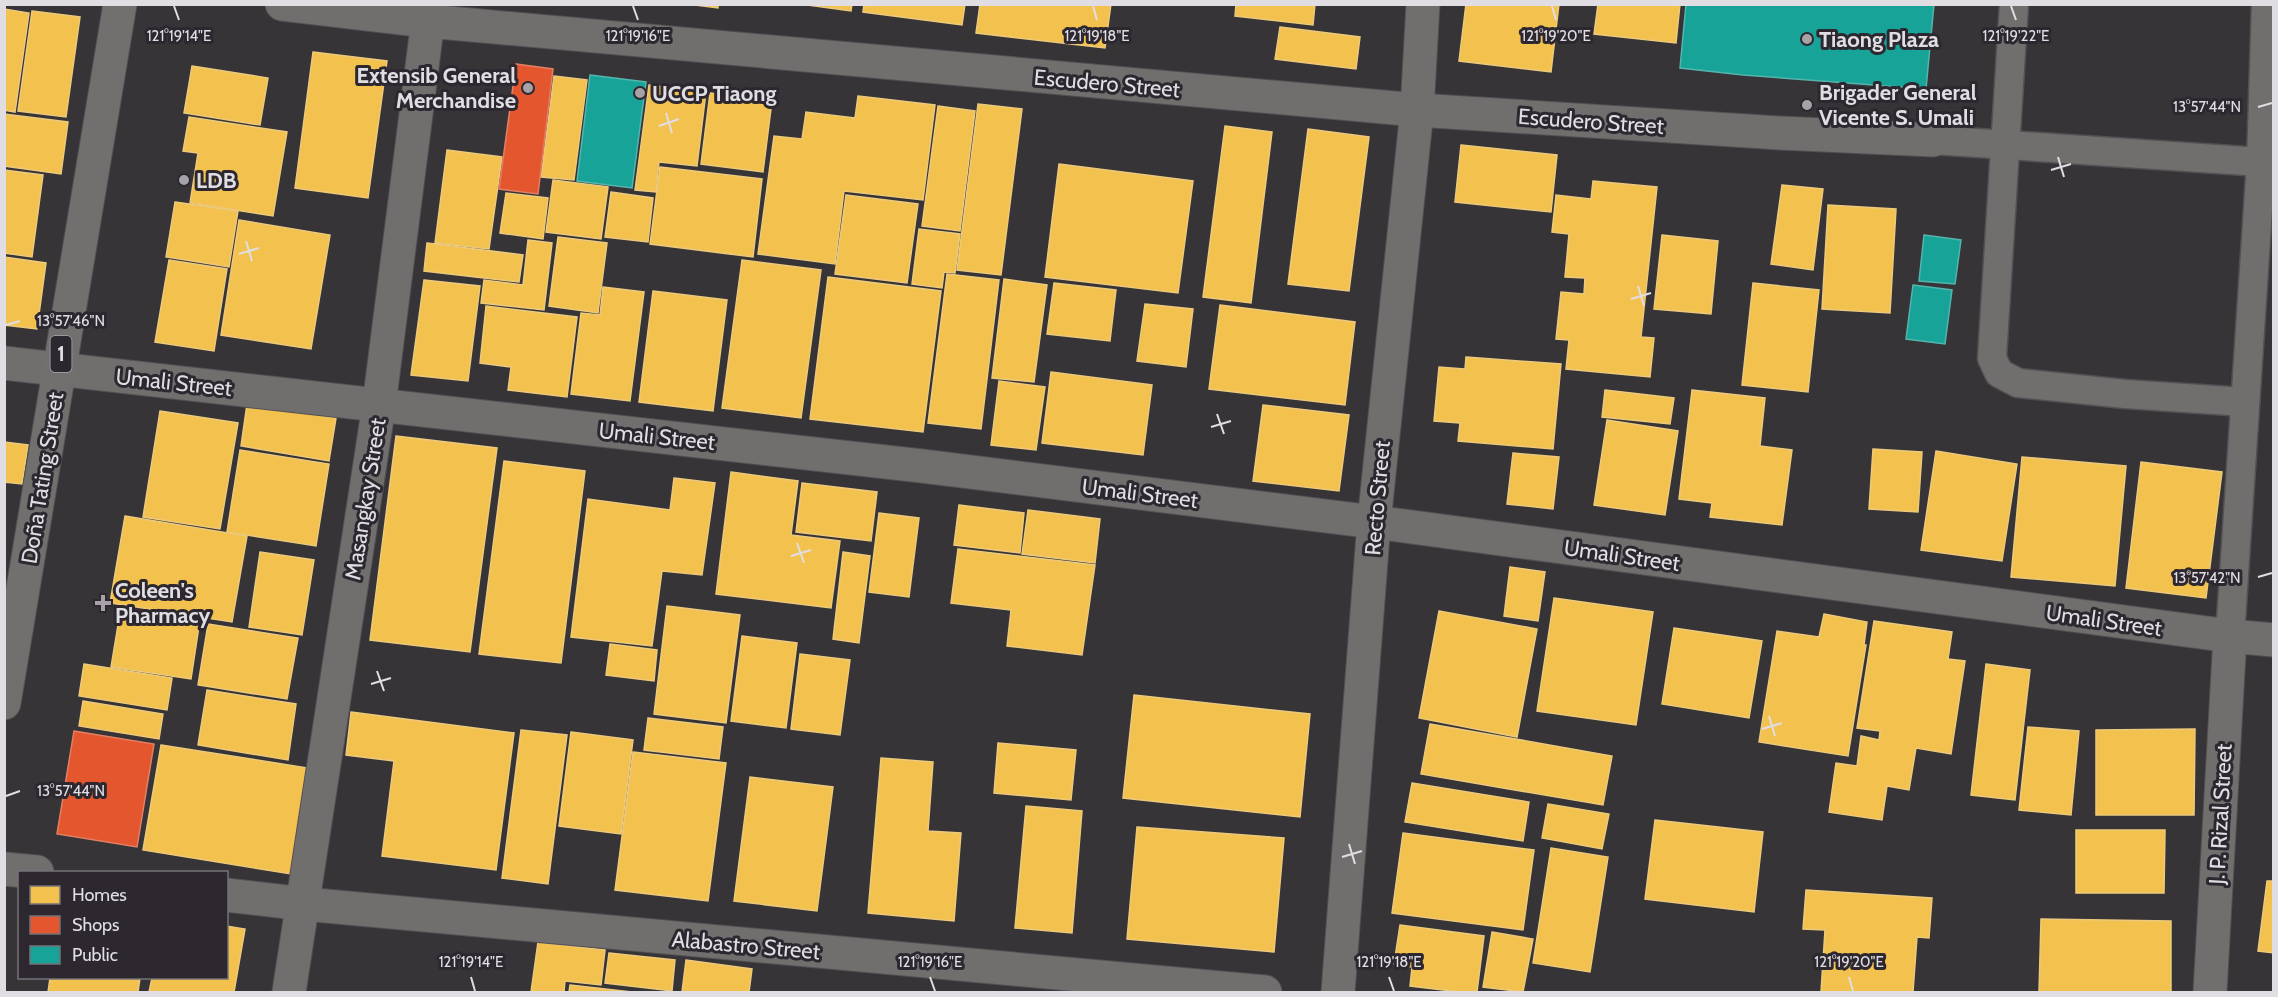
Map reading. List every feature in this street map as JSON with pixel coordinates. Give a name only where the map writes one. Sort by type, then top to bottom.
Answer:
[{"type":"main road","name":"Doña Tating Street","points":[[4,703],[120,4]]},
{"type":"street","name":"Escudero Street","points":[[282,4],[429,13],[1417,110],[1780,133],[1934,140]]},
{"type":"street","name":"Recto Street","points":[[1338,993],[1374,522],[1417,110],[1423,4]]},
{"type":"street","name":"Masangkay Street","points":[[289,993],[379,405],[429,13]]},
{"type":"street","name":"Umali Street","points":[[4,363],[922,466],[1374,522],[2274,640]]},
{"type":"street","name":"J. P. Rizal Street","points":[[2210,993],[2230,636]]},
{"type":"street","points":[[4,868],[24,871]]},
{"type":"street","name":"Alabastro Street","points":[[228,895],[1265,993]]},
{"type":"lane","points":[[2014,4],[1992,358],[1999,374],[2018,383],[2125,394],[2245,402]]},
{"type":"lane","points":[[2230,636],[2261,162],[2266,4]]},
{"type":"lane","points":[[1934,140],[2261,162]]},
{"type":"building: Homes","points":[[687,4],[718,4],[718,8]]},
{"type":"building: Homes","points":[[800,4],[852,4],[851,11]]},
{"type":"building: Homes","points":[[864,4],[965,4],[962,25],[863,12]]},
{"type":"building: Homes","points":[[980,4],[1111,4],[1105,48],[976,33]]},
{"type":"building: Homes","points":[[1236,4],[1315,4],[1313,25],[1235,16]]},
{"type":"building: Homes","points":[[1466,4],[1559,4],[1551,72],[1459,61]]},
{"type":"building: Homes","points":[[1598,4],[1680,4],[1676,43],[1594,34]]},
{"type":"building: Homes","points":[[4,9],[29,13],[15,112],[4,110]]},
{"type":"building: Homes","points":[[32,11],[80,17],[66,117],[18,111]]},
{"type":"building: Homes","points":[[1280,27],[1360,37],[1356,69],[1275,59]]},
{"type":"building: Homes","points":[[313,52],[387,61],[368,198],[295,188]]},
{"type":"building: Homes","points":[[192,66],[268,78],[260,125],[184,113]]},
{"type":"building: Homes","points":[[554,76],[587,80],[574,180],[541,177]]},
{"type":"building: Homes","points":[[649,85],[706,92],[697,166],[659,162],[656,192],[635,190]]},
{"type":"building: Homes","points":[[710,93],[772,101],[763,172],[701,164]]},
{"type":"building: Homes","points":[[858,96],[935,105],[923,200],[844,191],[835,264],[758,254],[774,136],[802,139],[806,112],[855,118]]},
{"type":"building: Homes","points":[[978,104],[1022,109],[1001,275],[957,270]]},
{"type":"building: Homes","points":[[938,106],[975,111],[960,231],[922,226]]},
{"type":"building: Homes","points":[[4,114],[68,122],[61,174],[4,166]]},
{"type":"building: Homes","points":[[189,117],[287,132],[273,216],[190,203],[198,153],[183,151]]},
{"type":"building: Homes","points":[[1225,126],[1272,132],[1251,303],[1203,297]]},
{"type":"building: Homes","points":[[1308,129],[1369,137],[1349,291],[1288,284]]},
{"type":"building: Homes","points":[[1461,145],[1557,155],[1551,212],[1455,202]]},
{"type":"building: Homes","points":[[447,150],[502,157],[489,249],[435,243]]},
{"type":"building: Homes","points":[[1059,164],[1193,181],[1178,293],[1045,277]]},
{"type":"building: Homes","points":[[660,167],[762,179],[753,257],[650,244]]},
{"type":"building: Homes","points":[[4,170],[43,175],[32,257],[4,253]]},
{"type":"building: Homes","points":[[553,180],[608,187],[601,239],[546,232]]},
{"type":"building: Homes","points":[[1593,181],[1657,187],[1641,337],[1654,338],[1650,377],[1566,369],[1569,340],[1556,339],[1561,292],[1584,294],[1585,278],[1565,277],[1569,234],[1552,232],[1556,195],[1591,199]]},
{"type":"building: Homes","points":[[1782,185],[1823,189],[1813,270],[1771,264]]},
{"type":"building: Homes","points":[[611,192],[653,198],[648,242],[605,237]]},
{"type":"building: Homes","points":[[506,193],[548,198],[543,239],[500,233]]},
{"type":"building: Homes","points":[[846,195],[918,204],[907,283],[835,274]]},
{"type":"building: Homes","points":[[175,202],[238,211],[229,267],[166,257]]},
{"type":"building: Homes","points":[[1828,205],[1896,209],[1890,313],[1822,309]]},
{"type":"building: Homes","points":[[239,220],[330,235],[311,349],[221,335]]},
{"type":"building: Homes","points":[[919,229],[960,234],[955,273],[944,272],[942,288],[912,284]]},
{"type":"building: Homes","points":[[1662,235],[1718,241],[1711,314],[1654,309]]},
{"type":"building: Homes","points":[[558,237],[607,243],[598,313],[549,306]]},
{"type":"building: Homes","points":[[528,240],[552,243],[544,310],[481,303],[484,280],[523,285]]},
{"type":"building: Homes","points":[[427,243],[523,255],[519,282],[424,271]]},
{"type":"building: Homes","points":[[4,257],[46,263],[37,329],[4,325]]},
{"type":"building: Homes","points":[[169,260],[227,269],[214,351],[155,342]]},
{"type":"building: Homes","points":[[742,260],[821,270],[801,418],[722,408]]},
{"type":"building: Homes","points":[[947,274],[999,280],[981,429],[928,423]]},
{"type":"building: Homes","points":[[828,277],[941,291],[923,432],[810,419]]},
{"type":"building: Homes","points":[[1004,279],[1047,285],[1034,382],[992,378]]},
{"type":"building: Homes","points":[[424,280],[480,286],[468,381],[411,375]]},
{"type":"building: Homes","points":[[1054,283],[1116,290],[1110,341],[1047,334]]},
{"type":"building: Homes","points":[[1753,283],[1819,290],[1808,392],[1742,385]]},
{"type":"building: Homes","points":[[603,287],[644,292],[630,401],[571,394],[581,313],[600,315]]},
{"type":"building: Homes","points":[[653,291],[727,300],[713,411],[639,402]]},
{"type":"building: Homes","points":[[1145,304],[1193,309],[1186,367],[1137,361]]},
{"type":"building: Homes","points":[[1220,305],[1355,322],[1345,405],[1209,389]]},
{"type":"building: Homes","points":[[486,306],[577,317],[567,397],[508,390],[511,367],[480,363]]},
{"type":"building: Homes","points":[[1466,357],[1561,364],[1553,449],[1458,441],[1460,423],[1434,421],[1439,367],[1465,369]]},
{"type":"building: Homes","points":[[1051,372],[1152,385],[1143,455],[1042,443]]},
{"type":"building: Homes","points":[[999,381],[1045,387],[1036,450],[991,445]]},
{"type":"building: Homes","points":[[1605,390],[1674,398],[1670,424],[1602,417]]},
{"type":"building: Homes","points":[[1692,390],[1765,398],[1760,446],[1792,450],[1782,525],[1710,517],[1712,503],[1679,499]]},
{"type":"building: Homes","points":[[247,404],[336,418],[329,461],[241,446]]},
{"type":"building: Homes","points":[[1263,405],[1349,415],[1339,491],[1253,481]]},
{"type":"building: Homes","points":[[160,411],[238,423],[220,529],[143,517]]},
{"type":"building: Homes","points":[[1607,420],[1678,431],[1665,515],[1594,505]]},
{"type":"building: Homes","points":[[396,436],[497,448],[470,652],[370,640]]},
{"type":"building: Homes","points":[[4,442],[28,445],[22,484],[4,482]]},
{"type":"building: Homes","points":[[1873,449],[1922,452],[1918,512],[1869,509]]},
{"type":"building: Homes","points":[[240,450],[329,464],[316,546],[227,532]]},
{"type":"building: Homes","points":[[1936,451],[2017,464],[2002,561],[1921,550]]},
{"type":"building: Homes","points":[[1513,453],[1559,457],[1553,509],[1507,504]]},
{"type":"building: Homes","points":[[2022,457],[2126,466],[2115,586],[2011,577]]},
{"type":"building: Homes","points":[[504,461],[585,471],[561,663],[479,654]]},
{"type":"building: Homes","points":[[2141,462],[2222,472],[2206,598],[2126,588]]},
{"type":"building: Homes","points":[[731,472],[798,481],[791,535],[840,541],[831,608],[716,594]]},
{"type":"building: Homes","points":[[674,478],[715,483],[702,575],[662,571],[652,646],[571,637],[588,499],[670,510]]},
{"type":"building: Homes","points":[[802,483],[877,492],[871,541],[796,532]]},
{"type":"building: Homes","points":[[959,505],[1024,513],[1020,553],[954,545]]},
{"type":"building: Homes","points":[[1028,510],[1100,519],[1095,563],[1022,554]]},
{"type":"building: Homes","points":[[879,513],[919,518],[909,597],[869,592]]},
{"type":"building: Homes","points":[[125,516],[247,536],[232,622],[110,603]]},
{"type":"building: Homes","points":[[958,549],[1095,565],[1082,655],[1007,646],[1011,610],[951,603]]},
{"type":"building: Homes","points":[[260,552],[314,560],[302,635],[249,627]]},
{"type":"building: Homes","points":[[843,552],[870,556],[859,643],[833,639]]},
{"type":"building: Homes","points":[[1510,567],[1545,572],[1538,621],[1504,616]]},
{"type":"building: Homes","points":[[1554,598],[1653,612],[1636,725],[1537,711]]},
{"type":"building: Homes","points":[[667,606],[740,615],[726,723],[654,714]]},
{"type":"building: Homes","points":[[1439,611],[1537,629],[1517,737],[1419,718]]},
{"type":"building: Homes","points":[[120,613],[199,626],[191,679],[111,667]]},
{"type":"building: Homes","points":[[1824,614],[1867,622],[1864,645],[1866,645],[1848,756],[1759,742],[1777,631],[1819,637]]},
{"type":"building: Homes","points":[[1874,621],[1952,632],[1948,659],[1965,661],[1951,754],[1916,748],[1909,790],[1887,786],[1882,820],[1829,812],[1836,763],[1857,766],[1861,736],[1879,740],[1880,731],[1857,728]]},
{"type":"building: Homes","points":[[208,624],[298,638],[287,699],[198,685]]},
{"type":"building: Homes","points":[[1674,628],[1762,641],[1749,718],[1662,704]]},
{"type":"building: Homes","points":[[742,636],[797,643],[786,728],[731,721]]},
{"type":"building: Homes","points":[[610,644],[657,650],[654,681],[606,675]]},
{"type":"building: Homes","points":[[800,654],[850,660],[840,735],[791,729]]},
{"type":"building: Homes","points":[[84,664],[172,678],[167,710],[79,696]]},
{"type":"building: Homes","points":[[1986,664],[2030,670],[2015,800],[1971,795]]},
{"type":"building: Homes","points":[[207,690],[296,704],[288,760],[198,745]]},
{"type":"building: Homes","points":[[1134,695],[1310,714],[1300,817],[1123,798]]},
{"type":"building: Homes","points":[[83,701],[163,714],[159,739],[79,726]]},
{"type":"building: Homes","points":[[351,712],[514,733],[496,870],[382,856],[394,761],[346,755]]},
{"type":"building: Homes","points":[[648,718],[723,727],[719,759],[644,750]]},
{"type":"building: Homes","points":[[1430,724],[1612,756],[1603,805],[1421,774]]},
{"type":"building: Homes","points":[[2028,727],[2079,731],[2071,815],[2019,810]]},
{"type":"building: Homes","points":[[2195,729],[2194,815],[2096,815],[2096,730]]},
{"type":"building: Homes","points":[[521,730],[567,735],[548,884],[502,878]]},
{"type":"building: Homes","points":[[571,732],[633,740],[621,834],[559,826]]},
{"type":"building: Homes","points":[[998,743],[1076,750],[1071,800],[994,793]]},
{"type":"building: Homes","points":[[161,745],[308,768],[291,874],[143,850]]},
{"type":"building: Homes","points":[[633,752],[726,763],[708,901],[615,890]]},
{"type":"building: Homes","points":[[881,758],[933,762],[928,831],[961,833],[954,921],[868,913]]},
{"type":"building: Homes","points":[[750,777],[833,787],[817,911],[734,901]]},
{"type":"building: Homes","points":[[1412,783],[1529,802],[1523,841],[1405,822]]},
{"type":"building: Homes","points":[[1548,804],[1609,814],[1602,849],[1542,838]]},
{"type":"building: Homes","points":[[1026,806],[1082,811],[1072,933],[1015,928]]},
{"type":"building: Homes","points":[[1655,820],[1763,832],[1754,912],[1645,899]]},
{"type":"building: Homes","points":[[1137,827],[1284,838],[1274,952],[1127,939]]},
{"type":"building: Homes","points":[[2076,830],[2165,830],[2164,893],[2076,893]]},
{"type":"building: Homes","points":[[1403,833],[1534,850],[1523,930],[1392,913]]},
{"type":"building: Homes","points":[[1551,848],[1608,857],[1590,972],[1533,963]]},
{"type":"building: Homes","points":[[2267,881],[2274,881],[2274,953],[2258,951]]},
{"type":"building: Homes","points":[[1806,890],[1932,898],[1929,938],[1917,937],[1913,992],[1821,992],[1825,930],[1803,929]]},
{"type":"building: Homes","points":[[2041,919],[2171,921],[2171,992],[2039,992]]},
{"type":"building: Homes","points":[[1400,925],[1484,936],[1477,992],[1410,986],[1412,967],[1394,964]]},
{"type":"building: Homes","points":[[228,926],[245,929],[234,992],[149,992],[152,979],[228,979]]},
{"type":"building: Homes","points":[[1492,932],[1533,939],[1523,992],[1483,987]]},
{"type":"building: Homes","points":[[538,942],[605,950],[601,985],[565,981],[564,992],[531,992]]},
{"type":"building: Homes","points":[[609,953],[675,960],[672,991],[605,983]]},
{"type":"building: Homes","points":[[686,960],[752,969],[749,992],[682,992]]},
{"type":"building: Homes","points":[[50,979],[140,979],[138,992],[48,992]]},
{"type":"building: Homes","points":[[570,985],[632,992],[569,992]]},
{"type":"building: Shops","points":[[516,64],[553,69],[538,194],[499,189]]},
{"type":"building: Shops","points":[[74,731],[154,744],[137,847],[57,834]]},
{"type":"building: Public","name":"Tiaong Plaza","points":[[1686,4],[1934,4],[1926,89],[1680,68]]},
{"type":"building: Public","points":[[590,75],[646,82],[632,188],[577,181]]},
{"type":"building: Public","points":[[1924,235],[1961,240],[1955,284],[1919,281]]},
{"type":"building: Public","points":[[1913,285],[1952,290],[1945,344],[1906,339]]},
{"type":"place","name":"Tiaong Plaza","points":[[1807,39]]},
{"type":"place","name":"Extensib General Merchandise","points":[[528,88]]},
{"type":"place","name":"UCCP Tiaong","points":[[640,93]]},
{"type":"place","name":"Brigader General Vicente S. Umali","points":[[1807,105]]},
{"type":"place","name":"LDB","points":[[184,180]]},
{"type":"place","name":"Coleen's Pharmacy","points":[[103,603]]}]
